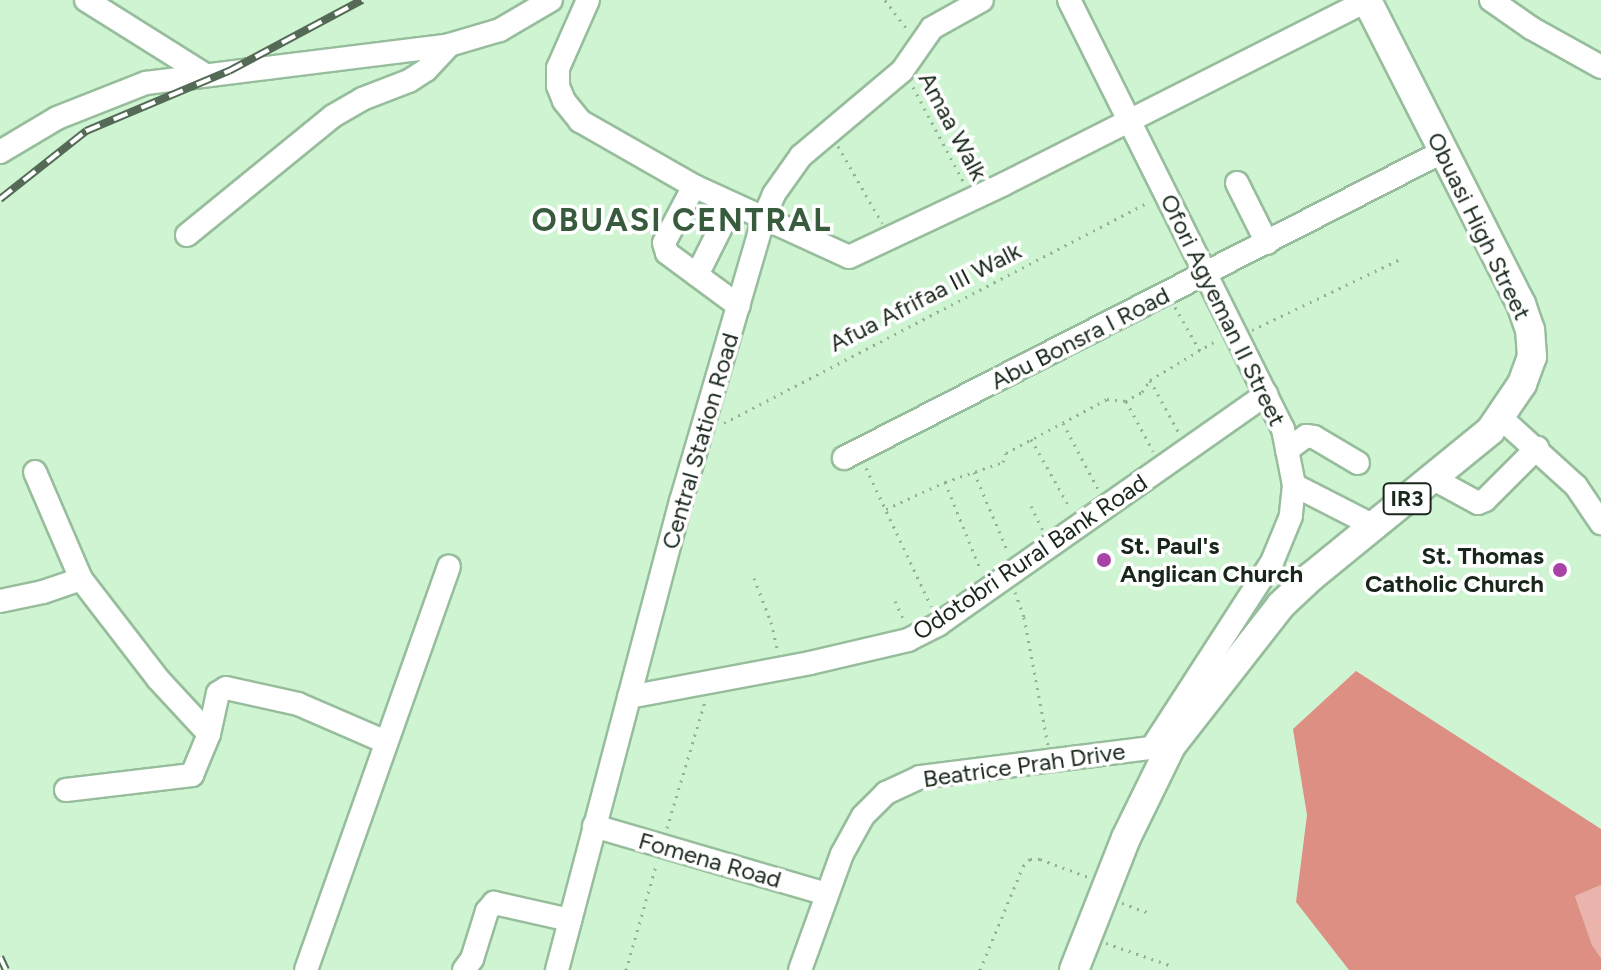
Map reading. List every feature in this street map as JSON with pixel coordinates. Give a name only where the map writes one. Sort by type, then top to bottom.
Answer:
[{"type":"main road","name":"Obuasi High Street","points":[[1074,970],[1162,746],[1281,605],[1501,418],[1522,384],[1532,357],[1530,330],[1521,304],[1367,0]]},
{"type":"street","points":[[86,0],[204,74]]},
{"type":"street","points":[[0,152],[57,118],[146,83],[449,45],[500,30],[551,0]]},
{"type":"street","points":[[588,0],[558,68],[558,86],[564,101],[580,121],[694,186],[849,257],[972,199],[1367,0]]},
{"type":"street","name":"Central Station Road","points":[[557,970],[629,697],[763,220],[787,173],[801,156],[903,70],[920,42],[943,20],[982,0]]},
{"type":"street","name":"Ofori Agyeman II Street","points":[[1069,0],[1283,429],[1294,485],[1291,516],[1272,562],[1162,746]]},
{"type":"street","points":[[1491,0],[1601,67]]},
{"type":"street","points":[[187,235],[333,116],[362,99],[409,81],[426,70],[449,45]]},
{"type":"street","name":"Abu Bonsra I Road","points":[[853,454],[1444,151]]},
{"type":"street","points":[[1237,183],[1267,243]]},
{"type":"street","points":[[694,186],[664,243],[667,253],[739,306]]},
{"type":"street","points":[[697,275],[732,205]]},
{"type":"street","name":"Odotobri Rural Bank Road","points":[[629,697],[780,669],[908,640],[940,624],[1266,394]]},
{"type":"street","points":[[1501,418],[1576,486],[1601,523]]},
{"type":"street","points":[[1287,450],[1306,436],[1314,437],[1358,463]]},
{"type":"street","points":[[1432,478],[1470,502],[1478,503],[1485,500],[1537,448]]},
{"type":"street","points":[[35,472],[81,579],[158,679],[209,734]]},
{"type":"street","points":[[1294,485],[1374,526]]},
{"type":"street","points":[[306,970],[449,567]]},
{"type":"street","points":[[0,601],[43,592],[81,579]]},
{"type":"street","points":[[66,790],[192,775],[209,734],[218,693],[226,688],[298,704],[386,742]]},
{"type":"street","name":"Beatrice Prah Drive","points":[[800,970],[826,894],[863,816],[886,793],[920,777],[1162,746]]},
{"type":"street","name":"Fomena Road","points":[[594,826],[826,894]]},
{"type":"street","points":[[464,970],[472,959],[487,911],[494,903],[570,920]]},
{"type":"path","points":[[885,0],[898,21],[920,42]]},
{"type":"path","name":"Amaa Walk","points":[[903,70],[972,199]]},
{"type":"path","points":[[830,133],[891,238]]},
{"type":"path","name":"Afua Afrifaa III Walk","points":[[703,434],[1165,193]]},
{"type":"path","points":[[886,509],[945,482],[1003,462],[1006,453],[1107,399],[1125,401],[1142,392],[1150,380],[1200,351],[1402,258]]},
{"type":"path","points":[[1168,293],[1200,351]]},
{"type":"path","points":[[1150,380],[1189,450]]},
{"type":"path","points":[[1125,401],[1162,468]]},
{"type":"path","points":[[1063,423],[1107,506]]},
{"type":"path","points":[[1031,439],[1080,525]]},
{"type":"path","points":[[853,454],[867,469],[940,624]]},
{"type":"path","points":[[974,472],[1003,579]]},
{"type":"path","points":[[945,482],[1024,617],[1030,664],[1052,760]]},
{"type":"path","points":[[1031,506],[1050,545]]},
{"type":"path","points":[[754,578],[771,622],[780,669]]},
{"type":"path","points":[[626,970],[711,682]]},
{"type":"path","points":[[980,970],[1012,890],[1030,859],[1040,859],[1150,913]]},
{"type":"path","points":[[1087,937],[1169,965]]},
{"type":"shaded area","points":[[1356,671],[1601,829],[1601,885],[1575,896],[1592,945],[1601,958],[1601,970],[1349,970],[1296,902],[1307,815],[1293,729]]},
{"type":"shaded area","points":[[1601,885],[1601,958],[1592,945],[1575,896]]},
{"type":"railway","points":[[0,199],[86,131],[229,71],[362,0]]},
{"type":"railway","points":[[0,957],[6,970]]},
{"type":"place","name":"St. Paul's Anglican Church","points":[[1104,560]]},
{"type":"place","name":"St. Thomas Catholic Church","points":[[1560,570]]},
{"type":"district","name":"OBUASI CENTRAL","points":[[682,220]]}]
